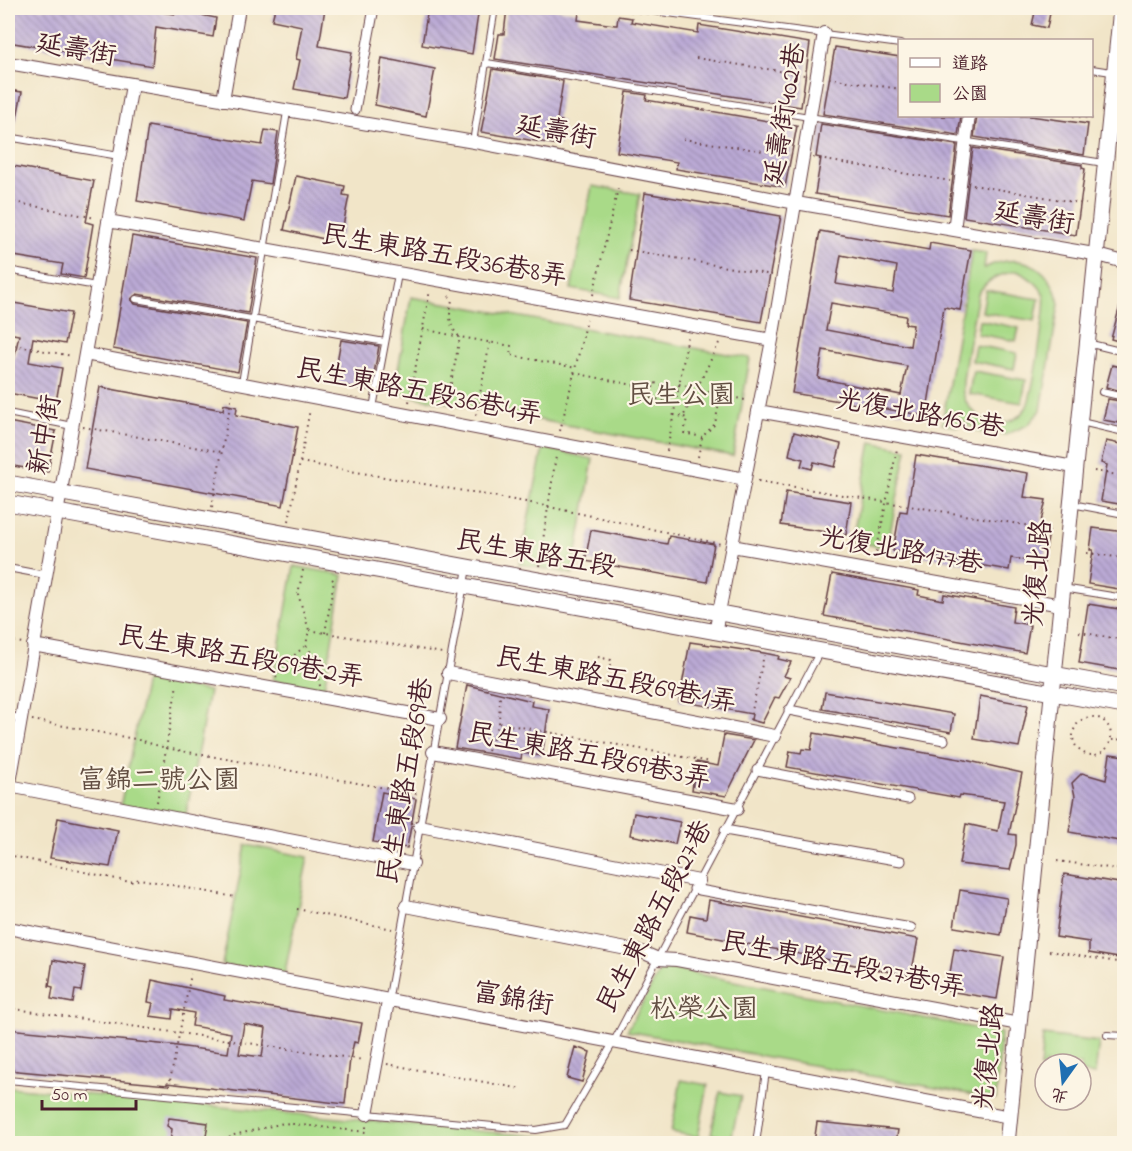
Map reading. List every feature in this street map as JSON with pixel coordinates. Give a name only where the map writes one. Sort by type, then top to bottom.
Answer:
[{"type":"street","points":[[223,100],[239,8]]},
{"type":"street","points":[[355,110],[374,8]]},
{"type":"street","name":"光復北路","points":[[1007,1143],[1055,676],[1094,254],[1104,163],[1119,73],[1121,8]]},
{"type":"street","name":"延壽街402巷","points":[[715,633],[727,545],[745,479],[772,340],[824,33]]},
{"type":"street","name":"延壽街","points":[[8,63],[473,142],[796,203],[1094,254],[1125,262]]},
{"type":"street","name":"新中街","points":[[8,790],[132,85]]},
{"type":"street","points":[[954,230],[969,117]]},
{"type":"street","name":"民生東路五段36巷8弄","points":[[108,221],[772,340]]},
{"type":"street","name":"民生東路五段36巷4弄","points":[[84,356],[745,479]]},
{"type":"street","name":"光復北路165巷","points":[[758,411],[1074,467]]},
{"type":"street","name":"民生東路五段","points":[[8,483],[1125,687]]},
{"type":"street","name":"民生東路五段","points":[[8,502],[819,652],[1125,706]]},
{"type":"street","name":"光復北路177巷","points":[[727,545],[1061,605]]},
{"type":"street","name":"民生東路五段69巷2弄","points":[[33,645],[440,719]]},
{"type":"street","name":"民生東路五段69巷1弄","points":[[448,673],[775,736]]},
{"type":"street","points":[[789,710],[944,740]]},
{"type":"street","name":"民生東路五段69巷3弄","points":[[434,752],[737,809]]},
{"type":"street","points":[[757,770],[908,799]]},
{"type":"street","points":[[8,790],[155,814],[413,864]]},
{"type":"street","points":[[420,826],[911,928]]},
{"type":"street","points":[[725,830],[901,861]]},
{"type":"street","name":"民生東路五段27巷9弄","points":[[406,906],[642,952],[658,959],[677,960],[1019,1024]]},
{"type":"street","name":"富錦街","points":[[8,928],[388,1002],[1010,1117]]},
{"type":"street","points":[[367,1114],[388,1002]]},
{"type":"lane","points":[[473,142],[495,8]]},
{"type":"lane","points":[[630,8],[898,44]]},
{"type":"lane","points":[[487,63],[1104,163]]},
{"type":"lane","points":[[1093,69],[1119,73]]},
{"type":"lane","points":[[238,383],[265,249],[287,112]]},
{"type":"lane","points":[[8,137],[120,156]]},
{"type":"lane","points":[[8,270],[97,286]]},
{"type":"lane","points":[[372,408],[398,274]]},
{"type":"lane","points":[[136,300],[385,342]]},
{"type":"lane","points":[[1086,343],[1125,352]]},
{"type":"lane","points":[[1102,392],[1125,397]]},
{"type":"lane","points":[[8,413],[72,426]]},
{"type":"lane","points":[[1078,422],[1125,432]]},
{"type":"lane","points":[[1071,504],[1125,514]]},
{"type":"lane","points":[[8,568],[45,575]]},
{"type":"lane","name":"民生東路五段69巷","points":[[388,1002],[467,568]]},
{"type":"lane","points":[[1063,588],[1125,598]]},
{"type":"lane","name":"民生東路五段27巷","points":[[8,1080],[536,1130],[565,1125],[613,1043],[819,652]]},
{"type":"lane","points":[[8,716],[20,718]]},
{"type":"lane","points":[[1107,1035],[1125,1036]]},
{"type":"lane","points":[[756,1143],[766,1071]]},
{"type":"path","points":[[696,58],[898,89]]},
{"type":"path","points":[[1080,117],[1095,119]]},
{"type":"path","points":[[683,138],[1086,204]]},
{"type":"path","points":[[592,299],[619,184]]},
{"type":"path","points":[[8,201],[108,221]]},
{"type":"path","points":[[629,250],[772,275]]},
{"type":"path","points":[[409,402],[430,290]]},
{"type":"path","points":[[447,293],[452,300],[449,316],[451,324],[454,332],[460,337]]},
{"type":"path","points":[[560,431],[588,317]]},
{"type":"path","points":[[422,329],[511,346],[510,356],[576,368]]},
{"type":"path","points":[[667,451],[688,334]]},
{"type":"path","points":[[446,409],[460,337]]},
{"type":"path","points":[[683,417],[720,340]]},
{"type":"path","points":[[476,415],[490,342]]},
{"type":"path","points":[[8,344],[84,356]]},
{"type":"path","points":[[574,373],[653,389]]},
{"type":"path","points":[[211,509],[238,383]]},
{"type":"path","points":[[676,403],[651,398],[654,383],[697,387],[749,401]]},
{"type":"path","points":[[698,457],[702,437],[715,424],[721,393]]},
{"type":"path","points":[[288,524],[313,397]]},
{"type":"path","points":[[674,415],[687,418],[684,433],[702,437]]},
{"type":"path","points":[[72,426],[222,452]]},
{"type":"path","points":[[874,562],[898,443]]},
{"type":"path","points":[[538,572],[557,451]]},
{"type":"path","points":[[300,462],[549,507],[727,545]]},
{"type":"path","points":[[1094,471],[1125,476]]},
{"type":"path","points":[[758,481],[1049,529]]},
{"type":"path","points":[[1087,553],[1125,558]]},
{"type":"path","points":[[271,688],[280,668],[306,645],[309,630],[298,594],[302,570]]},
{"type":"path","points":[[325,633],[334,581],[328,575]]},
{"type":"path","points":[[309,630],[451,655]]},
{"type":"path","points":[[1079,632],[1125,640]]},
{"type":"path","points":[[306,645],[314,657],[322,697]]},
{"type":"path","points":[[748,730],[764,652]]},
{"type":"path","points":[[598,657],[611,660],[603,703]]},
{"type":"path","points":[[155,814],[179,671]]},
{"type":"path","points":[[485,763],[499,723],[500,683]]},
{"type":"path","points":[[1078,713],[1084,718]]},
{"type":"path","points":[[1096,717],[1107,723],[1111,740],[1109,746],[1099,754],[1092,755],[1080,751],[1073,740],[1073,733],[1079,721],[1084,718],[1096,717]]},
{"type":"path","points":[[20,718],[135,739],[166,748],[426,795]]},
{"type":"path","points":[[499,723],[711,762]]},
{"type":"path","points":[[1111,740],[1125,739]]},
{"type":"path","points":[[8,855],[130,882],[140,879],[235,897]]},
{"type":"path","points":[[1058,861],[1125,870]]},
{"type":"path","points":[[297,909],[401,931]]},
{"type":"path","points":[[1049,951],[1125,963]]},
{"type":"path","points":[[167,1095],[193,964]]},
{"type":"path","points":[[8,1008],[377,1062],[522,1089]]},
{"type":"path","points":[[229,1143],[230,1136],[284,1123],[366,1132],[367,1114]]},
{"type":"green space","points":[[592,186],[640,194],[620,298],[571,289]]},
{"type":"green space","points":[[972,251],[986,253],[984,268],[1009,261],[1021,261],[1032,265],[1049,279],[1059,304],[1041,410],[1028,425],[1005,435],[979,432],[960,419],[958,427],[942,424]],"holes":[[[1017,271],[1036,284],[1044,295],[1041,333],[1032,388],[1026,408],[1019,416],[1010,421],[990,422],[973,411],[963,393],[966,361],[978,294],[994,278]]]},
{"type":"green space","points":[[986,290],[1039,299],[1035,321],[982,312]]},
{"type":"green space","name":"民生公園","points":[[411,297],[750,358],[733,456],[394,393]]},
{"type":"green space","points":[[979,320],[1019,328],[1016,341],[977,334]]},
{"type":"green space","points":[[975,345],[1017,353],[1014,369],[972,361]]},
{"type":"green space","points":[[973,371],[1026,380],[1022,403],[969,394]]},
{"type":"green space","points":[[871,442],[907,449],[887,548],[852,541]]},
{"type":"green space","name":"民生公園","points":[[543,448],[593,459],[573,574],[519,564]]},
{"type":"green space","points":[[294,566],[343,575],[324,689],[273,680]]},
{"type":"green space","name":"富錦二號公園","points":[[146,680],[209,691],[185,820],[120,807]]},
{"type":"green space","points":[[246,845],[308,857],[284,977],[222,965]]},
{"type":"green space","name":"松榮公園","points":[[662,967],[1001,1033],[996,1099],[627,1031]]},
{"type":"green space","points":[[1043,1035],[1099,1042],[1095,1075],[1093,1075],[1093,1052],[1041,1052]]},
{"type":"green space","points":[[681,1080],[708,1085],[698,1137],[671,1132]]},
{"type":"green space","points":[[8,1087],[565,1139],[564,1144],[8,1143]]},
{"type":"green space","points":[[720,1092],[741,1096],[731,1139],[711,1134]]},
{"type":"building","points":[[8,8],[132,8],[175,14],[176,8],[203,8],[201,15],[216,18],[213,37],[156,27],[152,66],[8,42]]},
{"type":"building","points":[[275,8],[325,8],[319,46],[352,52],[344,98],[294,89],[300,60],[296,59],[302,26],[272,20]]},
{"type":"building","points":[[428,8],[479,8],[472,54],[422,45]]},
{"type":"building","points":[[507,8],[548,8],[579,12],[578,20],[615,25],[617,25],[618,16],[632,18],[631,22],[698,33],[699,25],[810,43],[801,107],[495,59],[499,34],[504,34]]},
{"type":"building","points":[[1036,8],[1051,8],[1047,28],[1032,25]]},
{"type":"building","points":[[835,47],[898,57],[898,117],[961,117],[958,135],[823,114]]},
{"type":"building","points":[[382,58],[435,69],[426,116],[375,105]]},
{"type":"building","points":[[493,69],[563,81],[557,120],[562,121],[559,145],[481,132]]},
{"type":"building","points":[[8,90],[22,92],[16,123],[8,122]]},
{"type":"building","points":[[627,92],[647,95],[646,100],[797,126],[785,187],[676,169],[677,162],[617,152]]},
{"type":"building","points":[[977,117],[1037,117],[1088,124],[1084,155],[974,137]]},
{"type":"building","points":[[821,124],[957,145],[948,215],[815,194],[821,158],[816,157]]},
{"type":"building","points":[[148,126],[262,145],[265,130],[278,132],[270,184],[252,181],[244,221],[137,201]]},
{"type":"building","points":[[973,148],[1082,165],[1085,169],[1076,235],[964,217]]},
{"type":"building","points":[[8,165],[94,181],[86,222],[93,224],[84,278],[61,274],[63,264],[8,255]]},
{"type":"building","points":[[296,176],[345,186],[343,195],[349,196],[341,236],[335,234],[333,241],[284,230]]},
{"type":"building","points":[[645,193],[781,216],[761,322],[629,300]]},
{"type":"building","points":[[820,231],[929,250],[930,243],[971,250],[960,310],[944,307],[926,416],[792,393]],"holes":[[[841,255],[897,266],[893,293],[836,284]],[[831,303],[906,316],[905,324],[913,325],[910,346],[826,330]],[[823,350],[907,366],[901,395],[818,378]]]},
{"type":"building","points":[[132,236],[257,258],[248,313],[137,294],[131,299],[135,304],[247,323],[238,372],[113,349]]},
{"type":"building","points":[[8,302],[71,313],[65,344],[33,338],[29,362],[62,368],[56,402],[8,393],[8,358],[14,359],[19,335],[8,333]]},
{"type":"building","points":[[1121,302],[1125,302],[1125,343],[1111,339]]},
{"type":"building","points":[[341,340],[379,346],[371,390],[333,384]]},
{"type":"building","points":[[1112,365],[1125,368],[1125,392],[1106,387]]},
{"type":"building","points":[[100,387],[223,410],[224,404],[237,407],[236,415],[298,427],[283,506],[85,469]]},
{"type":"building","points":[[1108,399],[1125,402],[1125,424],[1103,420]]},
{"type":"building","points":[[8,422],[56,431],[48,472],[8,465]]},
{"type":"building","points":[[794,432],[841,444],[835,467],[814,462],[812,469],[801,466],[803,459],[789,455]]},
{"type":"building","points":[[1106,441],[1125,445],[1125,505],[1101,501],[1107,465],[1101,463]]},
{"type":"building","points":[[916,455],[1028,473],[1024,497],[1046,500],[1039,530],[1049,531],[1044,563],[1011,558],[1009,570],[893,551],[900,511],[907,512]]},
{"type":"building","points":[[786,492],[851,502],[846,535],[781,525]]},
{"type":"building","points":[[1093,528],[1125,532],[1125,590],[1088,584],[1093,550],[1090,550]]},
{"type":"building","points":[[591,530],[667,544],[669,536],[714,544],[707,582],[585,561]]},
{"type":"building","points":[[832,574],[919,590],[918,595],[943,600],[944,594],[1014,607],[1012,622],[1030,625],[1025,653],[824,616]]},
{"type":"building","points":[[1088,604],[1125,610],[1125,671],[1079,663]]},
{"type":"building","points":[[690,642],[764,653],[779,656],[778,659],[791,662],[784,676],[790,678],[779,698],[775,697],[762,723],[751,720],[752,714],[679,701]]},
{"type":"building","points":[[467,685],[532,701],[531,706],[549,709],[542,756],[522,753],[521,759],[455,748]]},
{"type":"building","points":[[825,692],[954,714],[951,732],[822,709]]},
{"type":"building","points":[[980,696],[1028,705],[1019,747],[974,739]]},
{"type":"building","points":[[814,733],[965,760],[1022,773],[1009,834],[1016,835],[1010,870],[959,864],[966,824],[998,831],[1004,801],[960,795],[959,798],[787,767],[790,751],[801,753],[802,749],[811,750]]},
{"type":"building","points":[[724,735],[754,740],[726,796],[692,790],[696,762],[718,766]]},
{"type":"building","points":[[1110,754],[1125,756],[1125,842],[1069,832],[1075,796],[1072,783],[1082,773],[1106,780]]},
{"type":"building","points":[[382,792],[416,799],[407,848],[373,842]]},
{"type":"building","points":[[634,813],[680,822],[675,844],[630,835]]},
{"type":"building","points":[[58,818],[118,830],[110,867],[50,858]]},
{"type":"building","points":[[1064,874],[1125,884],[1125,959],[1089,953],[1089,942],[1056,937]]},
{"type":"building","points":[[960,890],[1007,898],[1001,935],[954,927]]},
{"type":"building","points":[[709,900],[918,939],[911,976],[687,932],[690,915],[706,918]]},
{"type":"building","points":[[954,949],[1004,957],[997,999],[947,991]]},
{"type":"building","points":[[53,960],[85,966],[81,991],[75,990],[73,1003],[51,999],[53,987],[49,986]]},
{"type":"building","points":[[152,980],[225,996],[224,1000],[362,1023],[358,1043],[354,1042],[350,1059],[345,1104],[167,1083],[167,1085],[8,1070],[8,1029],[228,1053],[231,1033],[192,1026],[194,1013],[173,1009],[172,1019],[150,1016],[153,1003],[148,1002]],"holes":[[[244,1024],[266,1028],[262,1057],[239,1054]]]},
{"type":"building","points":[[575,1047],[590,1052],[582,1082],[567,1078]]},
{"type":"building","points":[[169,1118],[208,1123],[205,1143],[170,1143],[172,1129],[167,1126]]},
{"type":"building","points":[[817,1122],[898,1130],[896,1143],[814,1143]]}]
